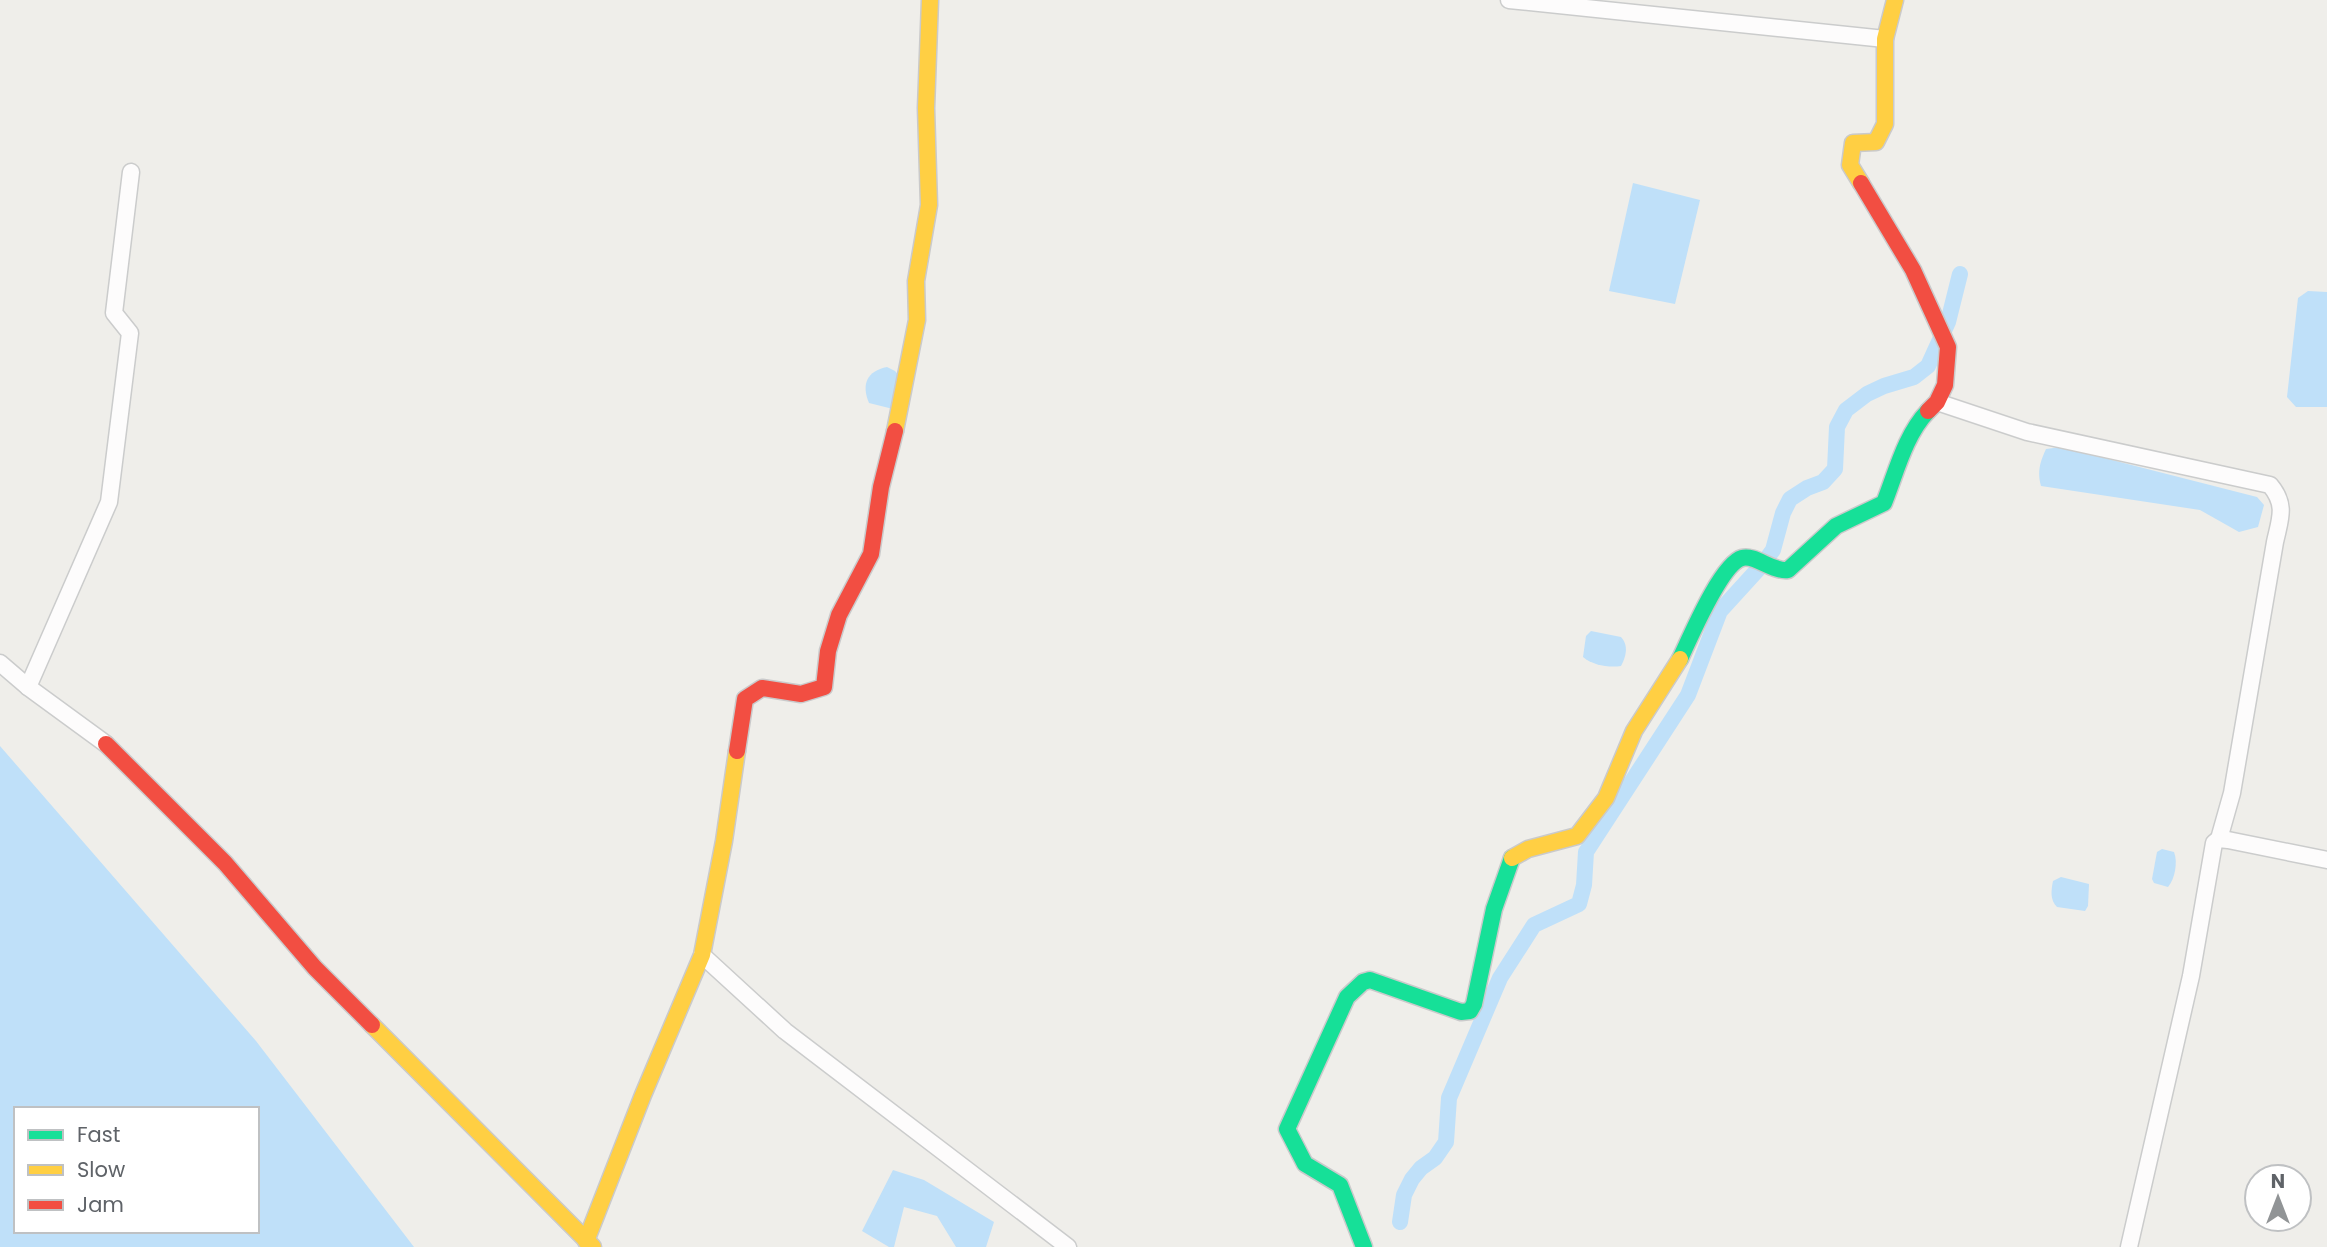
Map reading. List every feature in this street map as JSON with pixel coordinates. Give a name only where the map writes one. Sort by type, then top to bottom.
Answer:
[{"type":"street","points":[[0,663],[106,744],[225,863],[315,968],[589,1244],[643,1095],[702,955],[724,841],[746,699],[762,688],[810,695],[824,687],[828,651],[839,615],[871,554],[881,487],[902,403],[916,320],[916,281],[929,205],[926,108],[930,0]]},
{"type":"street","points":[[1509,0],[1885,39]]},
{"type":"street","points":[[1364,1247],[1340,1185],[1306,1164],[1287,1129],[1348,997],[1363,982],[1370,980],[1461,1012],[1470,1011],[1490,926],[1513,856],[1528,849],[1577,836],[1606,798],[1634,731],[1676,667],[1722,575],[1740,558],[1749,557],[1779,571],[1794,566],[1836,526],[1884,503],[1906,447],[1921,419],[1937,402],[1945,385],[1948,347],[1913,270],[1850,166],[1853,143],[1876,142],[1885,124],[1885,39],[1895,0]]},
{"type":"street","points":[[28,687],[109,502],[130,333],[114,313],[131,172]]},
{"type":"street","points":[[1937,402],[2027,432],[2270,485],[2278,495],[2282,510],[2232,793],[2219,839],[2212,849],[2191,976],[2129,1247]]},
{"type":"street","points":[[2219,839],[2327,860]]},
{"type":"street","points":[[702,955],[785,1031],[1068,1247]]},
{"type":"water","points":[[1633,183],[1700,200],[1675,304],[1609,291]]},
{"type":"water","points":[[2308,291],[2327,292],[2327,407],[2296,407],[2287,397],[2298,298]]},
{"type":"water","points":[[887,367],[900,377],[893,409],[869,403],[866,390],[870,375]]},
{"type":"water","points":[[2061,447],[2257,497],[2264,505],[2258,527],[2239,532],[2200,510],[2041,486],[2040,467],[2046,449]]},
{"type":"water","points":[[1591,631],[1621,637],[1626,651],[1621,666],[1601,665],[1583,657],[1586,636]]},
{"type":"water","points":[[0,746],[256,1041],[414,1247],[0,1247]]},
{"type":"water","points":[[2162,849],[2174,852],[2175,856],[2174,875],[2168,887],[2154,883],[2152,879],[2157,852]]},
{"type":"water","points":[[2061,877],[2089,884],[2088,906],[2085,911],[2057,907],[2052,895],[2053,881]]},
{"type":"water","points":[[893,1170],[924,1180],[994,1222],[986,1247],[956,1247],[937,1216],[904,1207],[894,1247],[889,1247],[862,1231]]},
{"type":"waterway","points":[[1400,1222],[1404,1195],[1412,1179],[1435,1158],[1446,1142],[1449,1098],[1500,978],[1534,925],[1579,904],[1584,885],[1586,852],[1688,695],[1720,611],[1773,550],[1783,513],[1790,499],[1823,482],[1835,469],[1837,427],[1846,410],[1867,394],[1914,377],[1928,366],[1948,322],[1960,274]]},
{"type":"traffic: fast","points":[[1680,659],[1707,603],[1734,563],[1747,557],[1788,570],[1836,526],[1884,503],[1907,443],[1928,411]]},
{"type":"traffic: fast","points":[[1364,1247],[1340,1185],[1305,1164],[1287,1129],[1347,997],[1363,982],[1370,980],[1461,1012],[1470,1011],[1474,1004],[1494,909],[1512,858]]},
{"type":"traffic: slow","points":[[895,431],[917,320],[916,281],[929,205],[926,108],[930,0]]},
{"type":"traffic: slow","points":[[1861,183],[1850,165],[1853,143],[1876,142],[1885,124],[1885,39],[1895,0]]},
{"type":"traffic: slow","points":[[1512,858],[1528,849],[1577,836],[1606,798],[1634,731],[1680,659]]},
{"type":"traffic: slow","points":[[586,1241],[702,955],[724,841],[737,751]]},
{"type":"traffic: slow","points":[[372,1025],[593,1247]]},
{"type":"traffic: jam","points":[[1861,183],[1913,270],[1948,347],[1945,385],[1937,402],[1928,411]]},
{"type":"traffic: jam","points":[[737,751],[745,699],[762,688],[801,694],[824,687],[828,651],[839,615],[871,554],[881,487],[895,431]]},
{"type":"traffic: jam","points":[[106,744],[225,863],[315,968],[372,1025]]}]
